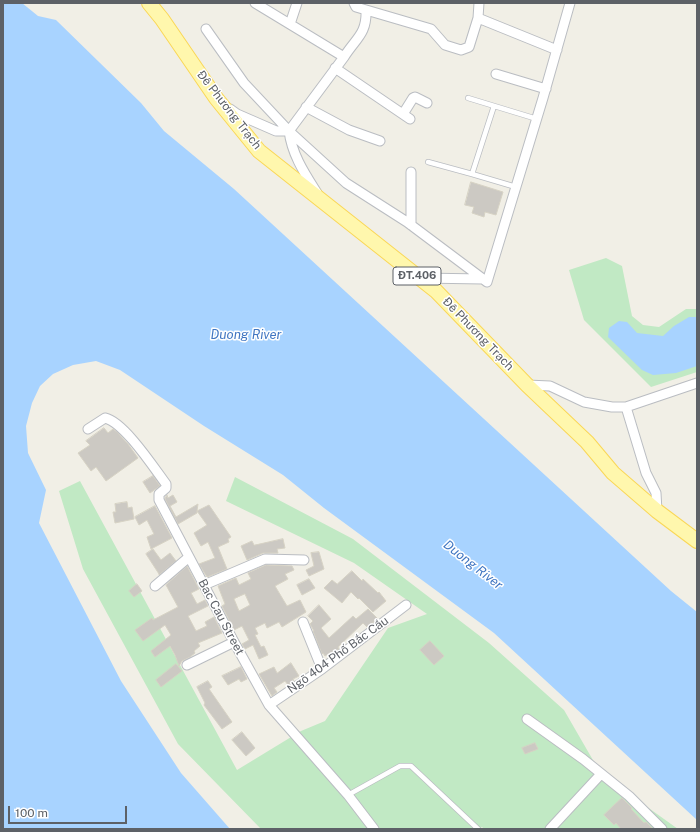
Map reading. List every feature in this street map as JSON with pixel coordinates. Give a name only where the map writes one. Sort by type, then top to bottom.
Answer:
[{"type":"main road","name":"Đê Phương Trạch","points":[[149,3],[162,19],[216,98],[259,150],[436,290],[527,385],[587,442],[613,473],[657,511],[697,541]]},
{"type":"street","points":[[255,3],[344,57]]},
{"type":"street","points":[[271,13],[274,3]]},
{"type":"street","points":[[290,24],[297,3]]},
{"type":"street","points":[[354,3],[356,7],[431,29],[445,44],[462,50],[469,47],[478,18],[479,3]]},
{"type":"street","points":[[206,29],[244,83],[288,131],[346,183],[411,225],[487,282],[546,89],[570,3]]},
{"type":"street","points":[[321,200],[302,169],[290,142],[288,131],[362,34],[366,20],[366,10]]},
{"type":"street","points":[[478,18],[557,50]]},
{"type":"street","points":[[335,68],[407,116],[414,97],[427,103]]},
{"type":"street","points":[[496,74],[546,89]]},
{"type":"street","points":[[216,98],[237,114],[254,122],[276,131],[288,131]]},
{"type":"street","points":[[306,107],[349,130],[380,141]]},
{"type":"street","points":[[411,172],[411,225]]},
{"type":"street","points":[[421,278],[483,279]]},
{"type":"street","points":[[527,385],[550,386],[584,402],[612,407],[626,407],[697,383]]},
{"type":"street","points":[[626,407],[646,473],[656,493],[657,511]]},
{"type":"street","name":"Bac Cau Street","points":[[88,429],[104,418],[111,421],[126,433],[166,484],[166,488],[159,494],[158,498],[269,705],[348,795],[374,829]]},
{"type":"street","points":[[155,586],[189,557]]},
{"type":"street","points":[[204,585],[265,559],[304,560]]},
{"type":"street","name":"Ngõ 404 Phố Bắc Cầu","points":[[269,705],[322,669],[406,605]]},
{"type":"street","points":[[303,622],[322,669]]},
{"type":"street","points":[[187,665],[234,642]]},
{"type":"street","points":[[527,719],[582,759],[629,796],[662,829]]},
{"type":"street","points":[[550,829],[601,774]]},
{"type":"lane","points":[[468,98],[537,119]]},
{"type":"lane","points":[[472,174],[494,106]]},
{"type":"lane","points":[[428,162],[516,187]]},
{"type":"lane","points":[[348,795],[400,766],[411,766],[478,829]]},
{"type":"green space","points":[[606,258],[622,266],[632,316],[643,325],[659,327],[686,309],[697,309],[697,372],[651,387],[584,320],[569,270]]},
{"type":"green space","points":[[235,477],[353,539],[489,643],[564,710],[601,774],[678,829],[484,829],[482,827],[479,829],[261,829],[178,744],[83,569],[59,491],[80,481],[237,770],[301,731],[325,721],[388,628],[427,614],[354,563],[226,501]]},
{"type":"water","name":"Duong River","points":[[3,3],[22,3],[38,16],[56,20],[141,103],[164,131],[234,189],[671,591],[697,612],[697,820],[494,633],[324,508],[283,475],[204,426],[120,370],[96,361],[73,365],[53,374],[40,386],[32,403],[26,426],[28,453],[46,490],[39,523],[121,681],[181,773],[230,829],[3,829]]},
{"type":"water","points":[[689,317],[697,317],[697,366],[676,373],[653,375],[642,370],[608,337],[609,328],[619,321],[627,322],[637,333],[663,336],[674,326]]},
{"type":"building","points":[[471,182],[503,192],[496,215],[485,212],[484,217],[472,213],[474,207],[465,205]]},
{"type":"building","points":[[104,428],[108,433],[113,429],[117,432],[138,458],[106,481],[96,467],[91,471],[78,453],[90,445],[86,441]]},
{"type":"building","points":[[153,476],[160,486],[150,493],[143,482]]},
{"type":"building","points":[[167,495],[168,498],[173,495],[177,502],[170,506],[176,517],[198,504],[197,513],[178,524],[165,499]]},
{"type":"building","points":[[127,502],[128,508],[132,507],[134,519],[115,523],[113,512],[116,512],[115,504]]},
{"type":"building","points":[[209,505],[231,537],[228,539],[229,542],[218,547],[227,569],[207,577],[199,564],[215,558],[208,542],[201,546],[194,533],[207,525],[197,511]]},
{"type":"building","points":[[155,506],[172,538],[151,549],[147,537],[154,534],[147,520],[139,525],[135,517]]},
{"type":"building","points":[[283,539],[285,548],[277,549],[278,553],[263,553],[247,560],[241,546],[252,541],[254,545]]},
{"type":"building","points":[[153,549],[161,560],[170,553],[176,561],[159,575],[146,554]]},
{"type":"building","points":[[319,552],[324,569],[309,576],[306,570],[314,566],[311,553]]},
{"type":"building","points":[[266,565],[292,566],[294,570],[285,574],[288,579],[275,586],[287,606],[300,600],[306,612],[282,627],[279,622],[267,628],[265,623],[255,628],[258,634],[255,635],[261,647],[264,646],[268,655],[259,659],[253,645],[245,649],[242,644],[249,640],[242,626],[234,630],[222,606],[225,604],[218,586],[236,578],[239,585],[251,579],[248,573]],"holes":[[[245,594],[250,605],[239,611],[234,599]]]},
{"type":"building","points":[[187,566],[199,589],[191,593],[197,604],[205,600],[208,606],[188,616],[196,631],[207,626],[205,622],[214,617],[222,633],[198,643],[200,646],[194,651],[195,653],[182,661],[179,666],[170,646],[155,657],[151,651],[171,635],[165,625],[143,641],[135,630],[152,618],[153,620],[178,607],[166,585]]},
{"type":"building","points":[[352,571],[362,581],[363,579],[378,593],[379,592],[386,601],[373,612],[351,592],[342,603],[324,588],[332,580],[337,584]]},
{"type":"building","points":[[309,579],[315,588],[302,595],[297,585]]},
{"type":"building","points":[[137,584],[142,591],[134,597],[129,591]]},
{"type":"building","points":[[319,605],[331,619],[321,628],[329,638],[353,616],[356,619],[368,609],[378,619],[367,627],[363,623],[338,647],[339,649],[325,656],[323,653],[322,654],[310,624],[313,621],[308,616]]},
{"type":"building","points":[[430,641],[444,656],[434,665],[420,650]]},
{"type":"building","points":[[291,663],[299,676],[293,679],[294,681],[288,685],[285,681],[274,688],[277,692],[272,696],[259,674],[274,667],[277,673]]},
{"type":"building","points":[[176,664],[182,671],[161,687],[156,680]]},
{"type":"building","points":[[241,667],[247,679],[241,682],[239,679],[228,685],[222,676]]},
{"type":"building","points":[[208,681],[212,687],[209,689],[232,722],[222,729],[204,705],[205,703],[197,687]]},
{"type":"building","points":[[242,732],[255,748],[246,756],[232,740]]},
{"type":"building","points":[[535,743],[538,749],[525,754],[522,748]]},
{"type":"building","points":[[622,798],[644,823],[646,822],[653,829],[621,829],[616,823],[614,825],[604,815]]}]
